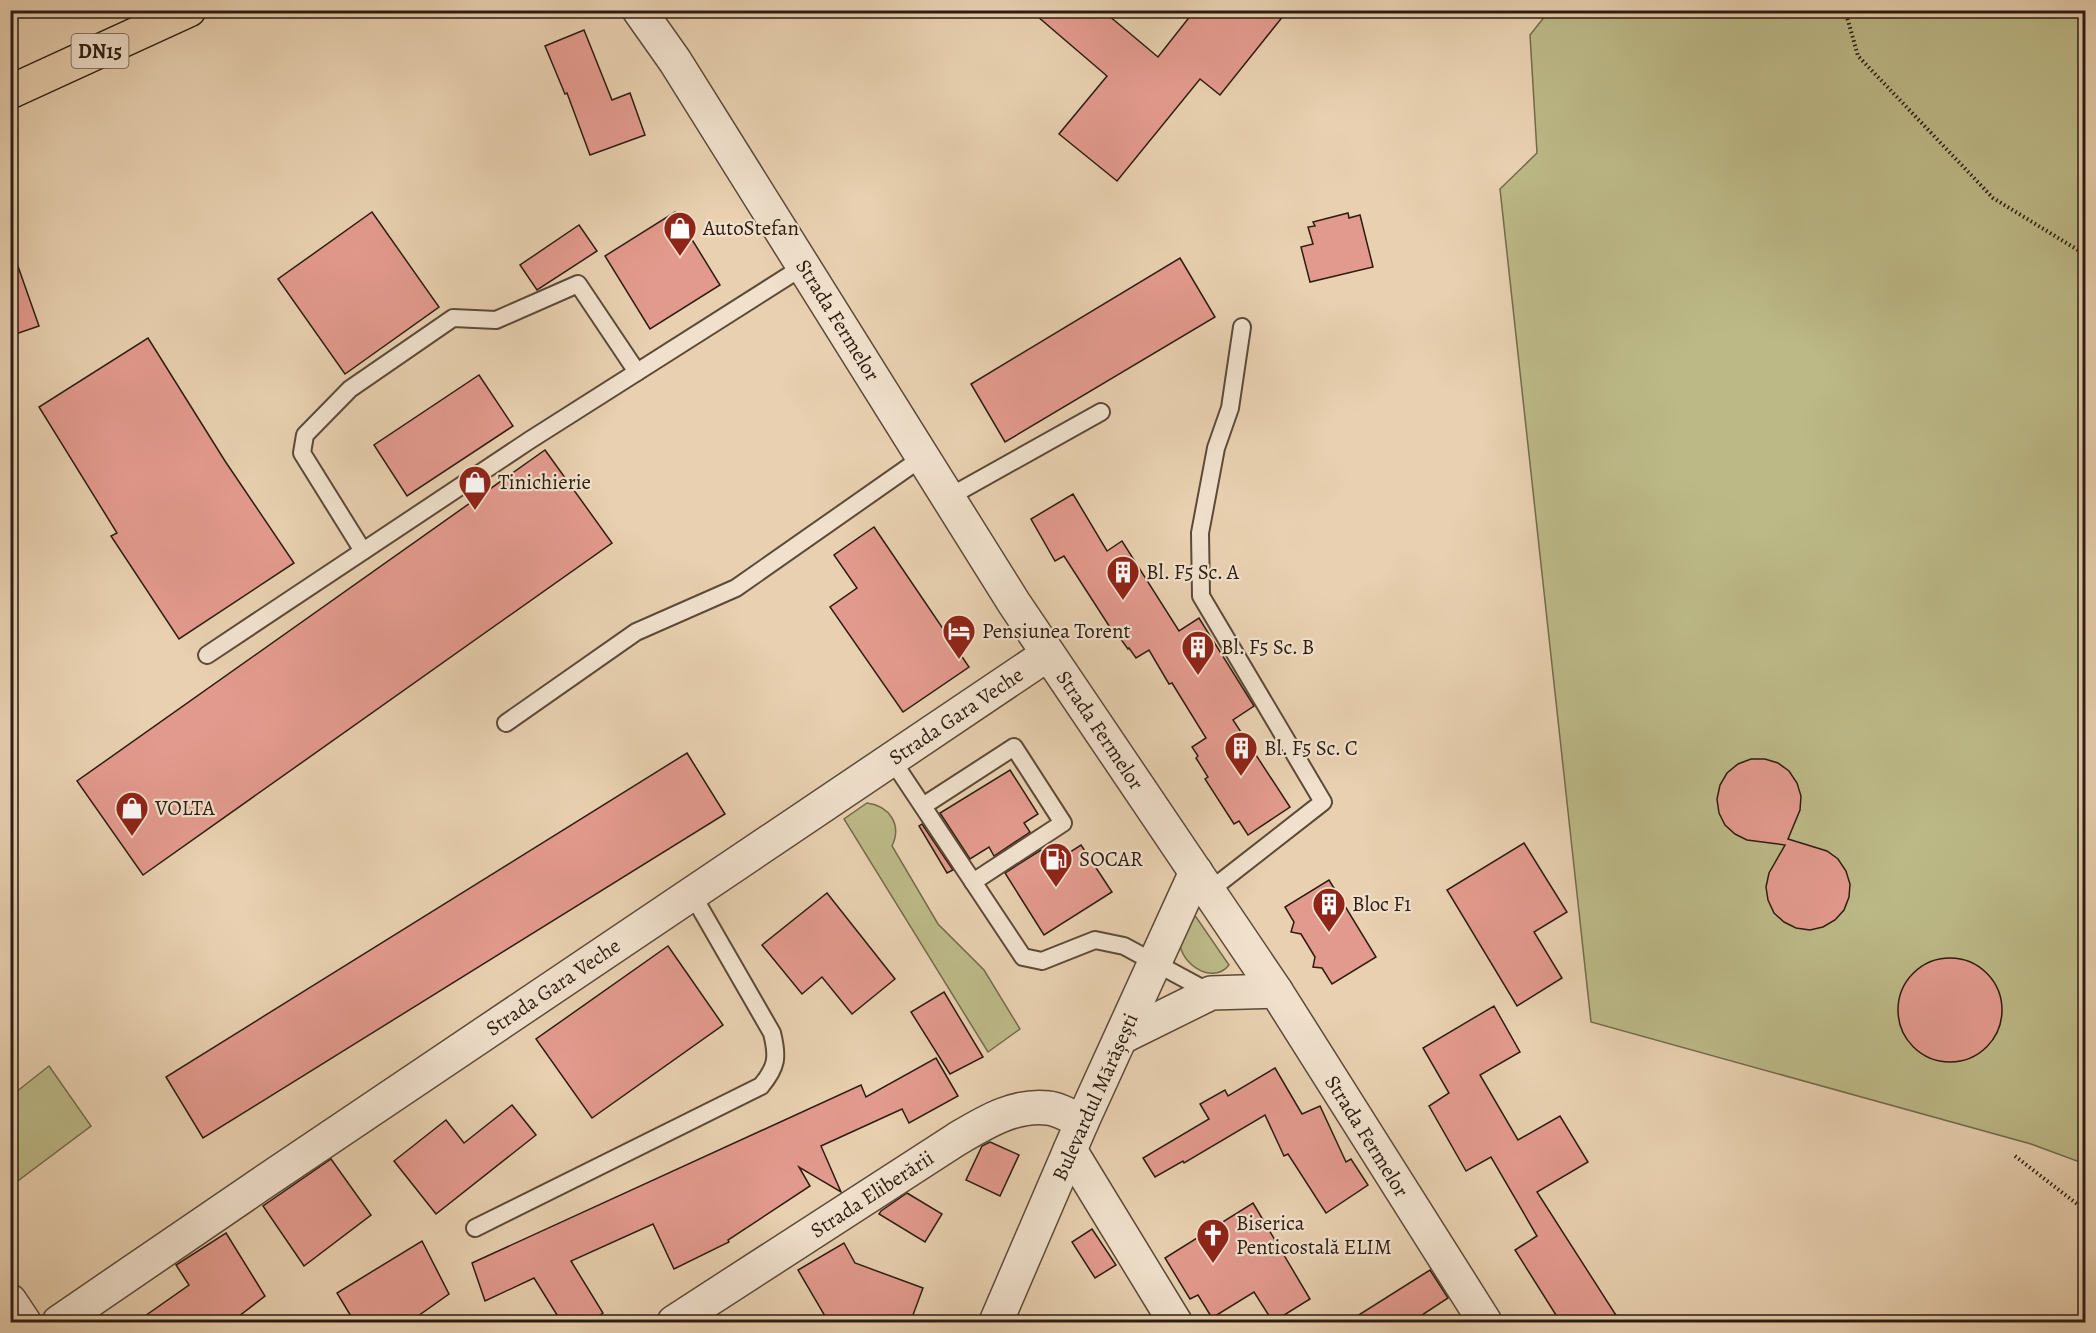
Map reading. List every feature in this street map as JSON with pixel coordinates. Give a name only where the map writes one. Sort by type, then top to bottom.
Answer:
[{"type":"main road","name":"DN15","points":[[10,92],[184,12]]},
{"type":"street","name":"Strada Fermelor","points":[[639,10],[804,266],[1048,654],[1276,991],[1485,1323]]},
{"type":"street","name":"Strada Fermelor","points":[[657,10],[661,43]]},
{"type":"street","name":"Strada Gara Veche","points":[[59,1323],[258,1186],[1048,654]]},
{"type":"street","name":"Bulevardul Mărășești","points":[[996,1323],[1076,1136],[1156,962],[1202,882]]},
{"type":"street","points":[[1122,1037],[1211,993],[1276,991]]},
{"type":"street","name":"Strada Eliberării","points":[[674,1323],[993,1118],[1026,1108],[1050,1108],[1076,1136]]},
{"type":"street","points":[[1076,1136],[1176,1323]]},
{"type":"street","points":[[10,1301],[24,1323]]},
{"type":"lane","points":[[207,655],[637,372],[804,266]]},
{"type":"lane","points":[[363,551],[302,453],[305,435],[350,389],[453,318],[496,321],[578,284],[637,372]]},
{"type":"lane","points":[[1202,882],[1323,802],[1202,596],[1200,533],[1216,448],[1230,408],[1242,327]]},
{"type":"lane","points":[[949,497],[1101,412]]},
{"type":"lane","points":[[506,723],[636,632],[736,588],[923,457]]},
{"type":"lane","points":[[923,806],[1014,747],[1063,823],[973,882]]},
{"type":"lane","points":[[892,759],[1023,957],[1042,961],[1095,940],[1124,946],[1211,993]]},
{"type":"lane","points":[[475,1228],[761,1086],[773,1071],[776,1050],[772,1033],[692,894]]},
{"type":"path","points":[[1845,10],[1858,56],[1993,198],[2085,255]]},
{"type":"path","points":[[2015,1156],[2085,1211]]},
{"type":"shaded area","points":[[1549,11],[2085,11],[2085,1164],[2031,1144],[1591,1022],[1500,189],[1537,153],[1530,35]]},
{"type":"shaded area","points":[[867,803],[888,812],[896,831],[892,846],[938,924],[984,970],[1020,1029],[988,1052],[844,819]]},
{"type":"shaded area","points":[[1191,916],[1196,917],[1229,965],[1222,971],[1205,972],[1196,968],[1183,954],[1180,936]]},
{"type":"shaded area","points":[[49,1066],[91,1126],[11,1186],[11,1096]]},
{"type":"building","points":[[1030,10],[1102,10],[1158,57],[1195,10],[1288,10],[1220,95],[1200,79],[1117,181],[1059,134],[1107,76]]},
{"type":"building","points":[[584,30],[612,100],[630,93],[645,135],[590,155],[567,93],[565,94],[545,46]]},
{"type":"building","points":[[372,212],[439,307],[345,374],[278,279]]},
{"type":"building","points":[[675,212],[720,285],[650,329],[605,256]]},
{"type":"building","points":[[1348,213],[1349,218],[1360,215],[1373,267],[1310,282],[1301,247],[1313,244],[1308,227],[1315,226],[1313,222]]},
{"type":"building","points":[[579,225],[597,251],[537,290],[520,265]]},
{"type":"building","points":[[14,255],[39,326],[10,336],[10,256]]},
{"type":"building","points":[[1180,258],[1215,317],[1005,442],[971,384]]},
{"type":"building","points":[[148,338],[225,461],[294,563],[179,639],[111,536],[117,533],[39,407]]},
{"type":"building","points":[[479,375],[513,426],[407,496],[374,445]]},
{"type":"building","points":[[545,450],[612,543],[143,875],[77,781]]},
{"type":"building","points":[[1073,494],[1107,551],[1122,541],[1179,631],[1199,618],[1254,706],[1233,720],[1290,807],[1248,835],[1239,821],[1234,824],[1205,779],[1208,777],[1192,747],[1206,738],[1172,683],[1169,684],[1149,650],[1136,658],[1115,631],[1113,632],[1064,556],[1055,561],[1031,519]]},
{"type":"building","points":[[874,527],[969,667],[903,712],[830,607],[857,588],[834,555]]},
{"type":"building","points":[[687,753],[725,814],[203,1138],[166,1077]]},
{"type":"building","points":[[1751,759],[1765,759],[1778,763],[1789,771],[1797,783],[1801,796],[1800,810],[1788,839],[1827,851],[1838,859],[1846,871],[1850,884],[1849,897],[1844,910],[1835,920],[1823,927],[1810,930],[1796,928],[1784,922],[1774,913],[1768,900],[1766,887],[1769,873],[1785,845],[1747,840],[1735,834],[1725,825],[1719,813],[1717,799],[1720,785],[1727,773],[1738,764]]},
{"type":"building","points":[[1010,770],[1038,814],[1024,823],[1030,832],[994,856],[989,847],[970,859],[940,813]]},
{"type":"building","points":[[922,824],[953,870],[947,873],[919,826]]},
{"type":"building","points":[[1524,843],[1567,912],[1534,932],[1562,978],[1517,1006],[1447,890]]},
{"type":"building","points":[[1081,845],[1112,892],[1044,935],[1005,873],[1041,850],[1050,865]]},
{"type":"building","name":"Bloc F1","points":[[1329,880],[1376,957],[1332,984],[1322,968],[1313,967],[1315,957],[1301,934],[1291,932],[1294,922],[1285,907]]},
{"type":"building","points":[[827,893],[895,979],[852,1014],[822,977],[802,994],[762,945]]},
{"type":"building","points":[[668,946],[723,1025],[592,1118],[536,1039]]},
{"type":"building","points":[[1950,958],[1970,962],[1979,967],[1993,981],[1998,990],[2002,1010],[1998,1030],[1993,1039],[1979,1053],[1970,1058],[1950,1062],[1930,1058],[1921,1053],[1907,1039],[1902,1030],[1898,1010],[1902,990],[1907,981],[1921,967],[1930,962]]},
{"type":"building","points":[[944,992],[983,1057],[950,1074],[911,1012]]},
{"type":"building","points":[[1494,1006],[1520,1052],[1480,1075],[1518,1140],[1560,1116],[1588,1162],[1537,1192],[1621,1323],[1561,1323],[1515,1250],[1537,1236],[1491,1157],[1466,1171],[1429,1106],[1449,1093],[1423,1048]]},
{"type":"building","points":[[936,1058],[958,1096],[909,1123],[902,1109],[821,1146],[841,1192],[799,1167],[810,1186],[728,1240],[729,1242],[674,1269],[653,1224],[571,1261],[603,1313],[588,1323],[562,1323],[534,1278],[485,1301],[472,1263],[861,1085],[866,1097]]},
{"type":"building","points":[[1275,1068],[1302,1114],[1320,1106],[1346,1162],[1351,1159],[1368,1185],[1326,1213],[1288,1154],[1284,1156],[1265,1115],[1184,1163],[1183,1161],[1155,1177],[1143,1158],[1209,1119],[1200,1104],[1225,1090],[1228,1096]]},
{"type":"building","points":[[512,1105],[536,1135],[436,1214],[394,1161],[446,1120],[464,1143]]},
{"type":"building","points":[[990,1142],[1019,1155],[1000,1196],[966,1180],[982,1146]]},
{"type":"building","points":[[331,1159],[371,1215],[304,1266],[263,1206]]},
{"type":"building","points":[[907,1193],[942,1214],[925,1242],[879,1214]]},
{"type":"building","points":[[1253,1203],[1310,1299],[1273,1322],[1254,1292],[1212,1318],[1198,1295],[1190,1299],[1165,1258]]},
{"type":"building","points":[[1092,1229],[1116,1265],[1095,1278],[1072,1242]]},
{"type":"building","points":[[226,1233],[265,1296],[230,1323],[135,1323],[189,1285],[176,1265]]},
{"type":"building","points":[[422,1241],[449,1294],[408,1323],[355,1323],[337,1293]]},
{"type":"building","points":[[844,1243],[855,1263],[923,1288],[910,1323],[829,1323],[798,1270]]},
{"type":"building","points":[[1430,1270],[1448,1298],[1410,1323],[1346,1323]]},
{"type":"place","name":"AutoStefan","points":[[680,257]]},
{"type":"place","name":"Tinichierie","points":[[475,511]]},
{"type":"place","name":"Bl. F5 Sc. A","points":[[1123,601]]},
{"type":"place","name":"Pensiunea Torent","points":[[959,660]]},
{"type":"place","name":"Bl. F5 Sc. B","points":[[1198,676]]},
{"type":"place","name":"Bl. F5 Sc. C","points":[[1241,777]]},
{"type":"place","name":"VOLTA","points":[[132,837]]},
{"type":"place","name":"SOCAR","points":[[1056,888]]},
{"type":"place","name":"Bloc F1","points":[[1329,933]]},
{"type":"place","name":"Biserica Penticostală ELIM","points":[[1213,1264]]}]
